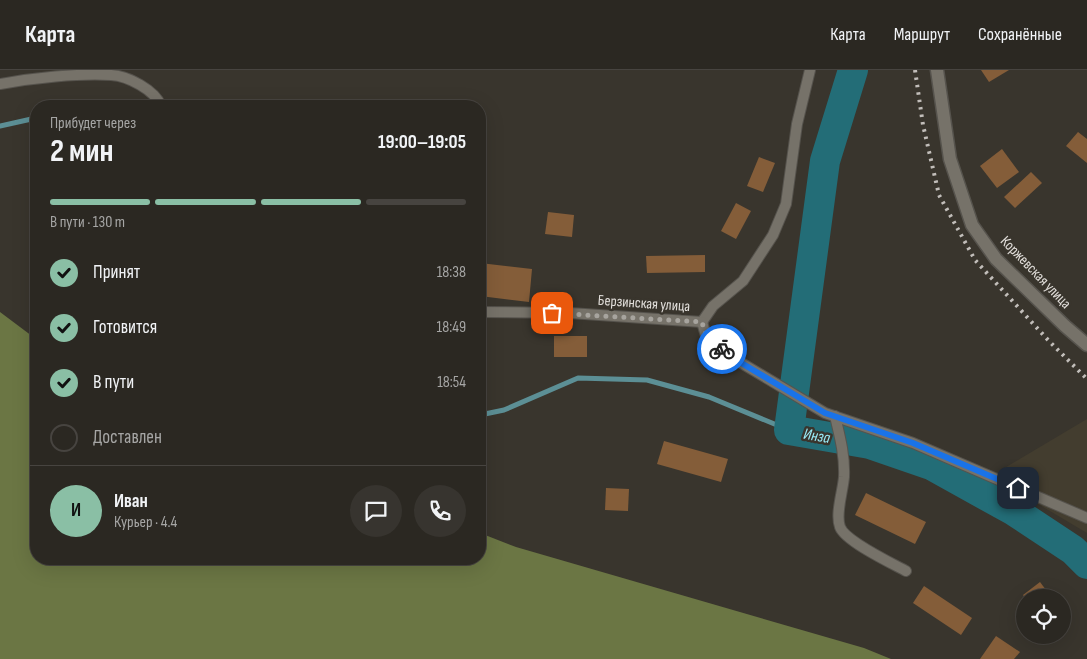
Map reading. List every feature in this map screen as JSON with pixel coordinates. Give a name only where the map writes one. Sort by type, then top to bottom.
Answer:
[{"type":"street","name":"Коржевская улица","points":[[937,70],[950,159],[972,225],[996,259],[1087,345]]},
{"type":"lane","name":"Берзинская улица","points":[[486,312],[570,313],[702,322],[713,306],[743,281],[773,235],[786,204],[797,124],[810,70]]},
{"type":"lane","points":[[0,84],[56,77],[113,75],[141,84],[159,100]]},
{"type":"lane","points":[[702,322],[706,336],[733,358],[825,413],[913,443],[1087,518]]},
{"type":"lane","points":[[835,416],[843,450],[844,476],[838,515],[840,527],[850,539],[906,572]]},
{"type":"shaded area","points":[[1087,419],[1087,533],[991,476]]},
{"type":"green space","points":[[0,312],[30,334],[30,565],[486,565],[486,535],[516,547],[864,648],[891,659],[0,659]]},
{"type":"building","points":[[981,70],[1009,70],[989,82]]},
{"type":"building","points":[[1078,132],[1087,139],[1087,163],[1066,146]]},
{"type":"building","points":[[1002,149],[1019,172],[997,188],[980,166]]},
{"type":"building","points":[[759,157],[775,163],[763,192],[747,186]]},
{"type":"building","points":[[1031,172],[1042,183],[1015,208],[1004,197]]},
{"type":"building","points":[[736,203],[751,211],[736,239],[721,231]]},
{"type":"building","points":[[548,212],[574,215],[572,237],[545,234]]},
{"type":"building","points":[[705,255],[705,272],[647,273],[646,256]]},
{"type":"building","points":[[486,264],[532,269],[529,302],[486,297]]},
{"type":"building","points":[[554,336],[587,336],[587,357],[554,357]]},
{"type":"building","points":[[664,441],[728,459],[721,482],[657,464]]},
{"type":"building","points":[[606,488],[629,489],[628,511],[605,510]]},
{"type":"building","points":[[866,493],[926,522],[915,544],[855,515]]},
{"type":"building","points":[[1040,582],[1045,589],[1031,589]]},
{"type":"building","points":[[924,586],[972,618],[961,635],[913,603]]},
{"type":"building","points":[[996,636],[1020,652],[1014,659],[980,659]]},
{"type":"waterway","name":"Инза","points":[[853,70],[825,161],[789,430],[870,444],[931,465],[1014,511],[1073,550],[1087,564]]},
{"type":"waterway","points":[[0,126],[30,119]]},
{"type":"waterway","points":[[486,414],[504,410],[578,378],[647,380],[709,397],[789,430]]},
{"type":"railway","points":[[915,70],[923,125],[939,195],[975,260],[1048,340],[1087,379]]},
{"type":"way so far","points":[[552,313],[702,322],[706,336],[722,349]]},
{"type":"route","points":[[722,349],[733,358],[825,413],[913,443],[1018,488]]}]
